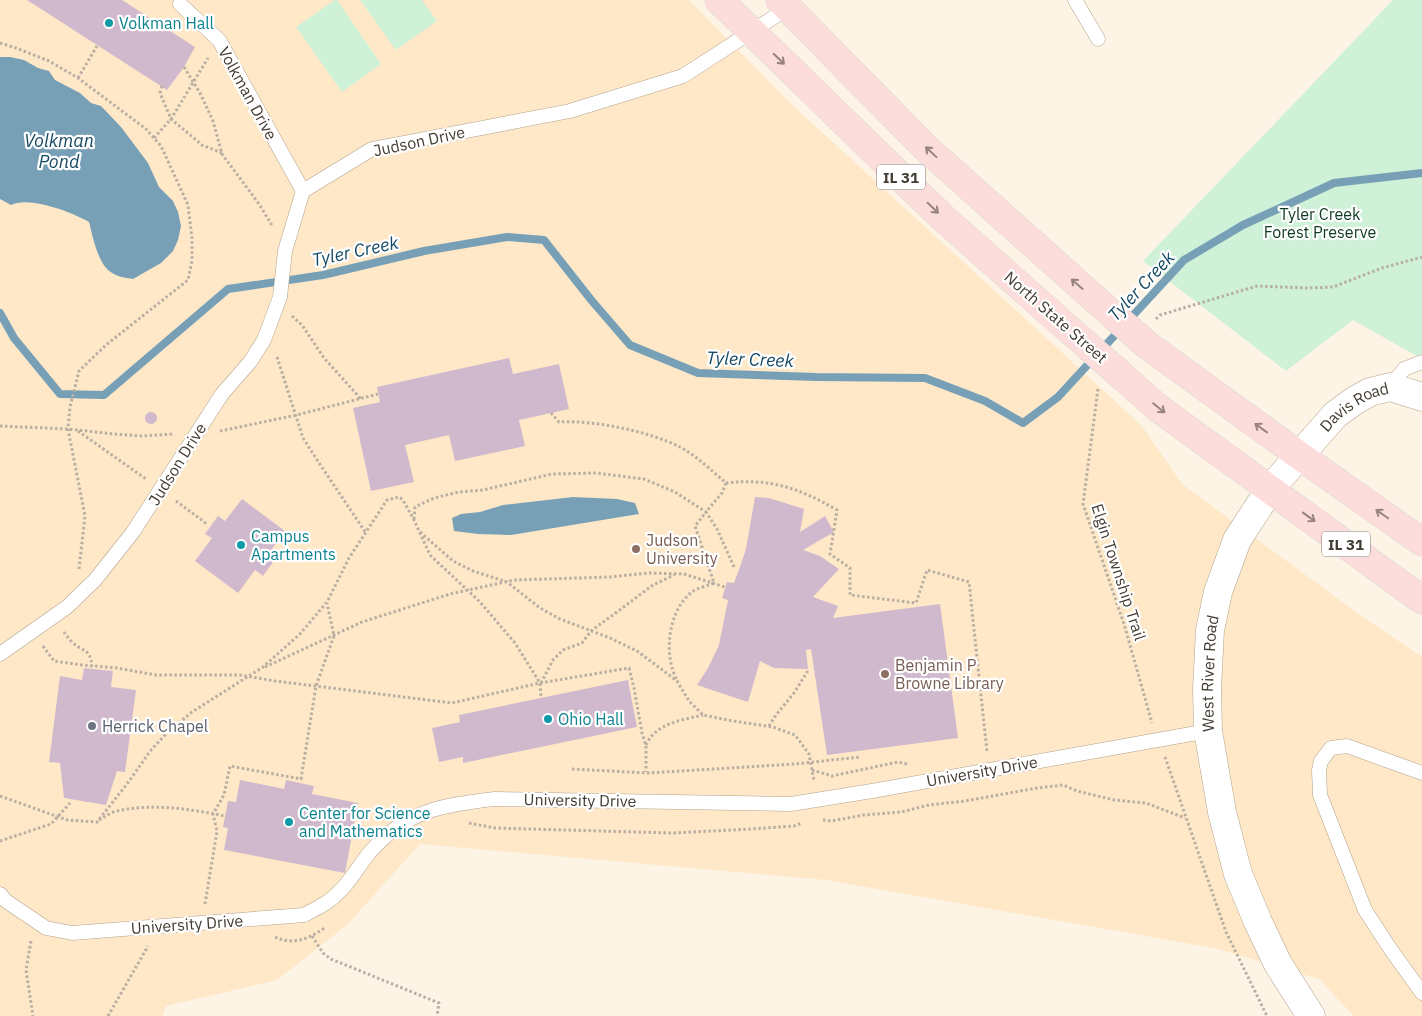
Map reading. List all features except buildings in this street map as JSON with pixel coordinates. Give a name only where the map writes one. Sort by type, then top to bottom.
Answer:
[{"type":"main road","name":"North State Street","points":[[719,0],[942,216],[1090,348],[1113,379],[1158,408],[1422,600]]},
{"type":"main road","name":"IL 31","points":[[784,4],[926,148],[1114,316],[1150,333],[1300,456],[1422,542]]},
{"type":"street","name":"Davis Road","points":[[1300,456],[1335,416],[1354,401],[1370,392],[1390,387],[1422,397]]},
{"type":"street","name":"West River Road","points":[[1300,456],[1270,489],[1237,540],[1218,592],[1210,630],[1207,689],[1208,731],[1222,812],[1238,874],[1278,964],[1311,1016]]},
{"type":"lane","points":[[1075,0],[1098,39]]},
{"type":"lane","name":"Volkman Drive","points":[[180,4],[218,40],[303,191]]},
{"type":"lane","name":"Judson Drive","points":[[0,654],[67,607],[95,580],[161,490],[222,394],[250,362],[264,340],[280,297],[286,248],[303,191],[372,149],[570,111],[683,76],[751,32],[784,4]]},
{"type":"lane","points":[[1390,387],[1404,368],[1422,362]]},
{"type":"lane","name":"University Drive","points":[[0,894],[6,901],[46,928],[72,933],[304,915],[327,904],[340,892],[369,853],[393,828],[419,814],[457,804],[494,799],[791,804],[1208,731]]},
{"type":"lane","points":[[1422,773],[1347,746],[1331,748],[1321,761],[1319,770],[1320,795],[1365,910],[1389,948],[1422,993]]},
{"type":"path","points":[[154,138],[171,119],[218,40]]},
{"type":"path","points":[[0,43],[49,62],[78,78],[146,129],[161,146],[188,205],[192,238],[192,261],[188,280],[106,345],[79,371],[70,407],[68,428],[85,516],[79,571]]},
{"type":"path","points":[[78,78],[97,46]]},
{"type":"path","points":[[184,67],[200,93],[214,122],[222,154],[286,248]]},
{"type":"path","points":[[162,86],[160,93],[171,119],[202,145],[222,154]]},
{"type":"path","points":[[1150,333],[1160,315],[1257,286],[1333,287],[1382,268],[1422,257]]},
{"type":"path","points":[[287,322],[288,312],[302,325],[324,358],[361,399]]},
{"type":"path","points":[[280,349],[276,358],[288,387],[303,438],[366,532]]},
{"type":"path","name":"Elgin Township Trail","points":[[1113,379],[1098,389],[1083,504],[1124,624],[1148,712],[1226,932],[1267,1016]]},
{"type":"path","points":[[551,413],[558,422],[573,421],[602,424],[629,430],[681,448],[726,483],[748,480],[773,483],[797,489],[836,510],[830,554],[850,568],[850,595],[916,603],[927,570],[969,582],[987,753],[979,755]]},
{"type":"path","points":[[0,426],[58,428]]},
{"type":"path","points":[[76,429],[207,524]]},
{"type":"path","points":[[414,520],[415,507],[434,498],[459,492],[483,490],[552,474],[596,473],[644,479],[675,492],[706,512],[717,529],[735,569]]},
{"type":"path","points":[[714,583],[695,526],[722,493],[726,483]]},
{"type":"path","points":[[97,822],[151,750],[168,732],[192,712],[263,667],[300,634],[327,602],[349,558],[388,500],[399,498],[403,500],[430,555],[467,590],[515,643],[540,683],[541,698]]},
{"type":"path","points":[[420,532],[453,561],[507,582],[540,608],[560,619],[637,651],[677,681]]},
{"type":"path","points":[[246,676],[362,622],[450,594],[507,582],[650,573],[684,574],[725,587]]},
{"type":"path","points":[[540,683],[553,660],[563,650],[582,643],[591,631],[653,586],[677,574]]},
{"type":"path","points":[[703,714],[689,701],[672,673],[670,654],[671,628],[678,606],[692,592],[714,583]]},
{"type":"path","points":[[202,922],[217,830],[214,814],[224,795],[230,766],[301,779],[316,686],[334,636],[327,602]]},
{"type":"path","points":[[32,632],[54,662],[117,668],[156,675],[207,674],[246,676],[452,702],[540,683],[629,668],[646,746],[646,772]]},
{"type":"path","points":[[73,643],[86,651],[90,656],[92,666]]},
{"type":"path","points":[[769,726],[776,714],[794,693],[809,669]]},
{"type":"path","points":[[646,746],[657,731],[673,722],[703,714],[733,721],[769,726],[795,735],[809,754],[814,800]]},
{"type":"path","points":[[572,770],[648,773],[860,757]]},
{"type":"path","points":[[812,770],[832,776],[898,762],[911,766]]},
{"type":"path","points":[[814,820],[831,821],[864,814],[901,812],[929,805],[1063,785],[1077,791],[1114,800],[1146,803],[1186,818]]},
{"type":"path","points":[[0,796],[67,820],[97,822],[115,811],[152,807],[186,809],[225,816]]},
{"type":"path","points":[[0,840],[51,824],[70,803]]},
{"type":"path","points":[[461,823],[468,822],[495,828],[671,834],[794,826],[808,822]]},
{"type":"path","points":[[304,915],[312,936],[323,953],[438,1003],[436,1016]]},
{"type":"path","points":[[261,918],[271,936],[285,942],[304,940],[332,923]]},
{"type":"path","points":[[33,1016],[26,970],[34,921]]},
{"type":"path","points":[[108,1016],[160,926]]},
{"type":"shaded area","name":"Judson University","points":[[0,0],[689,0],[789,102],[1142,426],[1182,484],[1360,615],[1422,657],[1422,1016],[1354,1016],[1319,979],[1214,948],[826,880],[420,844],[347,925],[277,980],[166,1006],[163,1016],[0,1016]]},
{"type":"green space","points":[[337,0],[381,64],[342,92],[296,27]]},
{"type":"green space","points":[[360,0],[422,0],[437,21],[396,50]]},
{"type":"green space","name":"Tyler Creek Forest Preserve","points":[[1393,0],[1422,0],[1422,359],[1353,320],[1286,371],[1143,261]]},
{"type":"water","name":"Volkman Pond","points":[[0,57],[24,60],[38,68],[49,71],[55,80],[80,93],[91,103],[101,106],[121,127],[148,163],[159,187],[173,201],[178,212],[181,226],[178,240],[173,251],[161,263],[133,279],[116,275],[108,270],[100,258],[89,222],[50,206],[29,202],[11,205],[0,199]]},
{"type":"water","points":[[573,497],[617,499],[635,503],[639,514],[511,535],[454,531],[452,518],[461,514],[480,512],[503,505]]},
{"type":"waterway","name":"Tyler Creek","points":[[0,313],[14,338],[60,394],[104,395],[228,289],[323,275],[424,251],[507,237],[544,240],[592,301],[630,345],[698,373],[925,378],[985,401],[1023,423],[1058,397],[1184,260],[1243,225],[1334,183],[1422,173]]},
{"type":"place","name":"Volkman Hall","points":[[109,23]]},
{"type":"place","name":"Campus Apartments","points":[[241,545]]},
{"type":"place","name":"Judson University","points":[[636,549]]},
{"type":"place","name":"Benjamin P Browne Library","points":[[885,674]]},
{"type":"place","name":"Ohio Hall","points":[[548,719]]},
{"type":"place","name":"Herrick Chapel","points":[[92,726]]},
{"type":"place","name":"Center for Science and Mathematics","points":[[289,822]]}]
